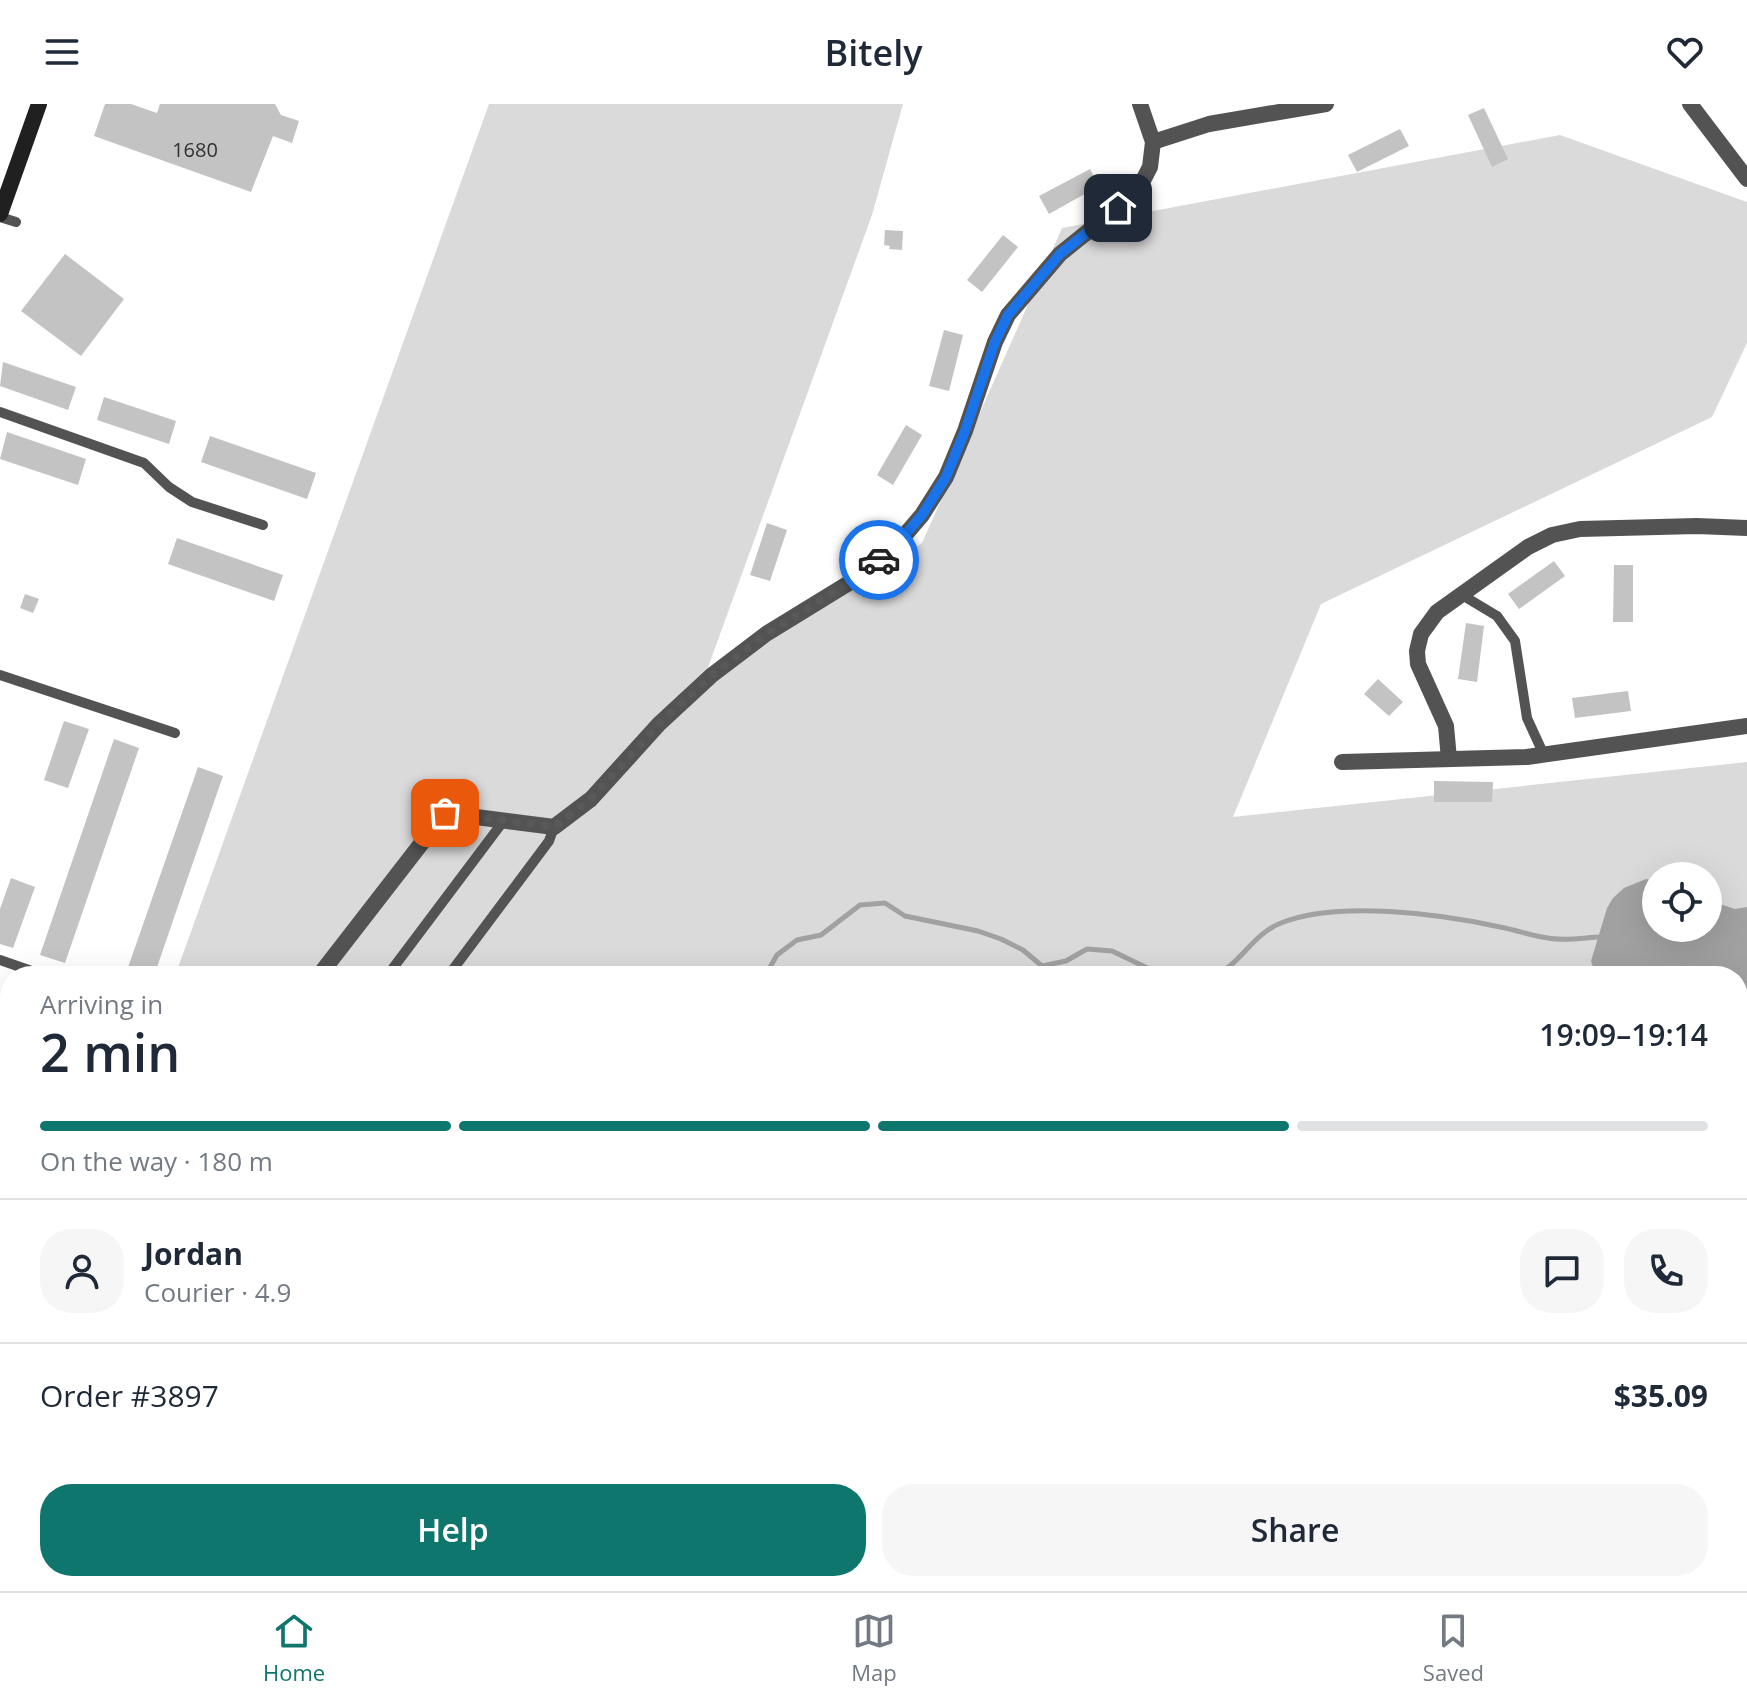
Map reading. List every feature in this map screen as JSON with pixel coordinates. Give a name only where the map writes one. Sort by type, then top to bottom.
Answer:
[{"type":"street","points":[[0,216],[39,104]]},
{"type":"street","points":[[326,966],[445,813],[554,827],[585,804],[659,724],[712,675],[766,634],[862,575],[893,549],[922,515],[946,477],[995,342],[1008,315],[1060,254],[1137,192],[1150,167],[1153,142],[1140,104]]},
{"type":"street","points":[[1153,142],[1209,124],[1326,104]]},
{"type":"street","points":[[1690,104],[1747,179]]},
{"type":"street","points":[[1449,759],[1446,726],[1418,664],[1421,634],[1437,612],[1528,547],[1552,535],[1580,529],[1747,528]]},
{"type":"street","points":[[1342,762],[1544,755],[1747,726]]},
{"type":"lane","points":[[0,216],[16,222]]},
{"type":"lane","points":[[0,412],[144,463],[169,487],[192,502],[263,525]]},
{"type":"lane","points":[[1462,595],[1497,616],[1515,641],[1527,718],[1544,755]]},
{"type":"lane","points":[[0,675],[175,733]]},
{"type":"lane","points":[[395,966],[505,819]]},
{"type":"lane","points":[[455,966],[549,841],[554,827]]},
{"type":"shaded area","points":[[489,104],[903,104],[872,215],[702,684],[922,543],[1062,228],[1560,135],[1747,202],[1747,343],[1712,417],[1321,604],[1233,817],[1747,762],[1747,966],[179,966]]},
{"type":"shaded area","points":[[1642,881],[1642,942],[1722,942],[1722,905],[1735,909],[1747,907],[1747,966],[1593,966],[1591,961],[1613,898],[1624,888]]},
{"type":"building","points":[[105,104],[131,104],[157,113],[160,104],[275,104],[281,115],[299,121],[292,143],[273,136],[251,192],[94,136]]},
{"type":"building","points":[[1484,108],[1508,159],[1492,167],[1468,115]]},
{"type":"building","points":[[1400,129],[1409,146],[1357,172],[1348,155]]},
{"type":"building","points":[[1090,169],[1099,186],[1049,214],[1039,196]]},
{"type":"building","points":[[885,230],[903,231],[902,250],[889,249],[890,246],[884,245]]},
{"type":"building","points":[[1003,235],[1018,247],[982,292],[967,280]]},
{"type":"building","points":[[65,254],[124,299],[81,356],[21,311]]},
{"type":"building","points":[[944,330],[963,335],[949,391],[929,386]]},
{"type":"building","points":[[3,362],[76,387],[68,410],[0,386]]},
{"type":"building","points":[[104,397],[176,421],[169,444],[97,420]]},
{"type":"building","points":[[906,425],[922,435],[893,485],[877,475]]},
{"type":"building","points":[[7,432],[86,459],[78,485],[0,459]]},
{"type":"building","points":[[210,436],[316,473],[307,499],[201,462]]},
{"type":"building","points":[[767,523],[787,530],[770,581],[750,575]]},
{"type":"building","points":[[177,538],[283,575],[274,601],[168,564]]},
{"type":"building","points":[[1554,561],[1565,576],[1519,609],[1508,594]]},
{"type":"building","points":[[1614,565],[1633,565],[1633,622],[1613,622]]},
{"type":"building","points":[[25,594],[39,599],[33,613],[20,608]]},
{"type":"building","points":[[1466,623],[1484,626],[1477,682],[1458,679]]},
{"type":"building","points":[[1378,679],[1403,702],[1389,716],[1364,694]]},
{"type":"building","points":[[1628,691],[1631,711],[1575,718],[1572,698]]},
{"type":"building","points":[[64,721],[89,729],[68,788],[44,780]]},
{"type":"building","points":[[114,739],[139,748],[65,963],[40,955]]},
{"type":"building","points":[[198,767],[223,776],[157,966],[128,966]]},
{"type":"building","points":[[1434,781],[1493,782],[1492,802],[1434,802]]},
{"type":"building","points":[[11,878],[35,887],[13,948],[0,944],[0,909]]},
{"type":"waterway","points":[[771,966],[777,955],[797,940],[821,935],[860,905],[885,903],[905,916],[978,931],[1001,939],[1023,950],[1042,966]]},
{"type":"waterway","points":[[1229,966],[1271,928],[1304,916],[1331,912],[1420,914],[1476,922],[1554,939],[1597,937]]},
{"type":"waterway","points":[[1042,966],[1066,961],[1087,949],[1112,951],[1143,966]]},
{"type":"way so far","points":[[445,813],[495,817],[554,827],[591,799],[659,724],[712,675],[766,634],[862,575],[879,560]]},
{"type":"route","points":[[879,560],[893,549],[922,515],[946,477],[995,342],[1008,315],[1060,254],[1118,208]]}]
